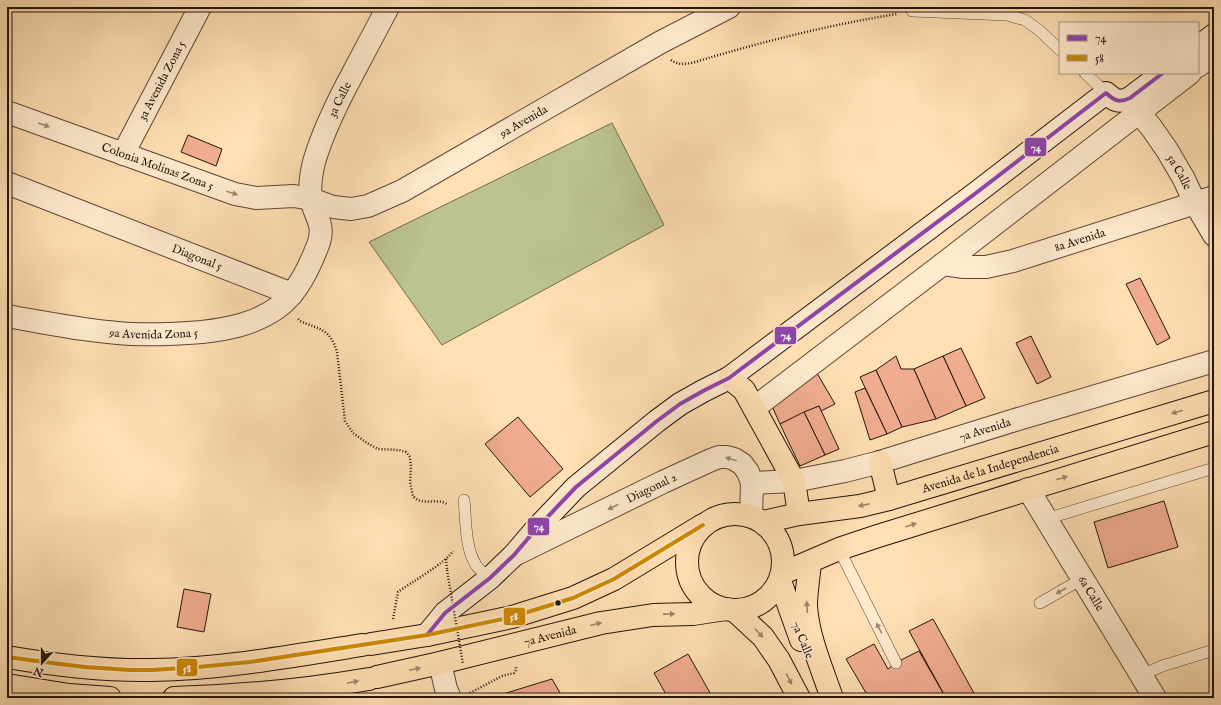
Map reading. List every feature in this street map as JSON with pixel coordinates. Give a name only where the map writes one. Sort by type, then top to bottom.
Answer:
[{"type":"main road","points":[[729,378],[744,390],[794,481],[799,514]]},
{"type":"main road","name":"Avenida de la Independencia","points":[[757,519],[860,506],[889,499],[1214,401]]},
{"type":"main road","points":[[781,577],[839,549],[1214,432]]},
{"type":"main road","points":[[880,462],[889,499]]},
{"type":"main road","points":[[7,657],[86,667],[122,670],[152,670],[250,662],[426,636],[512,617],[573,598],[614,579],[716,517],[737,513],[757,519],[773,532],[780,543],[783,556],[781,577],[771,594],[758,605],[750,608],[730,610],[715,606],[706,601],[698,593],[688,574],[686,558],[690,542],[703,525]]},
{"type":"main road","points":[[810,562],[806,605],[814,644],[831,698]]},
{"type":"main road","name":"7a Calle","points":[[781,577],[801,640],[831,698]]},
{"type":"main road","points":[[730,610],[763,637],[779,660],[799,698]]},
{"type":"main road","name":"7a Avenida","points":[[174,698],[222,696],[329,686],[440,663],[601,623],[653,615],[693,614],[730,610]]},
{"type":"main road","points":[[7,686],[63,694],[110,698]]},
{"type":"street","name":"3a Avenida Zona 5","points":[[123,154],[200,7]]},
{"type":"street","name":"3a Calle","points":[[311,199],[310,183],[314,162],[321,141],[334,110],[388,7]]},
{"type":"street","name":"9a Avenida","points":[[311,199],[333,207],[352,209],[368,206],[402,191],[723,8]]},
{"type":"street","points":[[1199,46],[1214,35]]},
{"type":"street","points":[[1199,65],[1214,54]]},
{"type":"street","points":[[1106,93],[1113,99],[1124,101],[1162,74]]},
{"type":"street","points":[[754,408],[1189,74]]},
{"type":"street","name":"Diagonal 2","points":[[426,636],[445,613],[490,578],[514,555],[537,528],[576,488],[657,421],[680,404],[729,378],[970,198],[1106,93]]},
{"type":"street","name":"Colonia Molinas Zona 5","points":[[7,112],[235,194],[256,198],[294,196],[311,199]]},
{"type":"street","name":"5a Calle","points":[[1139,113],[1167,150],[1184,179],[1204,200],[1214,235]]},
{"type":"street","name":"Diagonal 5","points":[[7,183],[292,294]]},
{"type":"street","points":[[292,294],[302,280],[310,264],[321,233],[320,221],[311,199]]},
{"type":"street","name":"8a Avenida","points":[[943,264],[964,267],[986,267],[1013,261],[1204,200]]},
{"type":"street","name":"9a Avenida Zona 5","points":[[7,316],[88,330],[130,334],[172,335],[242,326],[262,318],[278,307],[292,294]]},
{"type":"street","name":"7a Avenida","points":[[752,482],[794,481],[845,471],[880,462],[1214,361]]},
{"type":"street","name":"Diagonal 2","points":[[514,555],[663,482],[719,457],[734,459],[742,464],[748,472],[752,482]]},
{"type":"street","points":[[752,482],[757,519]]},
{"type":"street","name":"6a Calle","points":[[1028,489],[1155,698]]},
{"type":"street","points":[[440,663],[446,689],[459,696]]},
{"type":"street","points":[[302,698],[329,686]]},
{"type":"lane","points":[[912,11],[1007,15],[1025,20],[1040,31],[1059,49]]},
{"type":"lane","points":[[1086,74],[1106,93]]},
{"type":"lane","points":[[1046,519],[1214,468]]},
{"type":"lane","points":[[464,500],[469,549],[472,558],[477,566],[490,578]]},
{"type":"lane","points":[[839,549],[896,663]]},
{"type":"lane","points":[[1040,603],[1082,579]]},
{"type":"lane","points":[[1142,675],[1162,666],[1214,650]]},
{"type":"path","points":[[661,42],[670,59],[675,62],[686,64],[746,47],[850,22],[912,11]]},
{"type":"path","points":[[292,294],[291,305],[294,314],[300,321],[327,333],[334,341],[337,352],[345,421],[353,433],[378,449],[399,450],[406,452],[410,457],[410,482],[413,496],[419,500],[447,503],[449,506]]},
{"type":"path","points":[[374,643],[398,592],[446,559],[452,554],[454,549]]},
{"type":"path","points":[[446,559],[463,664]]},
{"type":"path","points":[[459,696],[502,676],[514,674],[516,666],[513,665]]},
{"type":"green space","points":[[612,123],[664,225],[442,345],[369,242]]},
{"type":"building","points":[[188,135],[222,149],[216,166],[181,152]]},
{"type":"building","points":[[1140,278],[1170,338],[1157,345],[1126,284]]},
{"type":"building","points":[[1031,336],[1051,377],[1037,384],[1016,343]]},
{"type":"building","points":[[961,348],[985,398],[966,406],[943,356]]},
{"type":"building","points":[[896,356],[901,369],[914,369],[936,419],[902,427],[876,370]]},
{"type":"building","points":[[943,356],[966,406],[936,419],[914,369]]},
{"type":"building","points":[[814,368],[835,404],[821,411],[819,406],[780,424],[771,404]]},
{"type":"building","points":[[876,370],[902,427],[887,434],[860,377]]},
{"type":"building","points":[[865,388],[887,434],[870,440],[855,392]]},
{"type":"building","points":[[819,406],[839,449],[825,455],[804,412]]},
{"type":"building","points":[[804,412],[825,455],[800,466],[780,424]]},
{"type":"building","points":[[518,417],[563,469],[530,497],[485,444]]},
{"type":"building","points":[[1164,501],[1178,547],[1108,568],[1094,522]]},
{"type":"building","points":[[184,589],[211,594],[204,632],[177,627]]},
{"type":"building","points":[[933,619],[975,695],[969,698],[946,698],[909,631]]},
{"type":"building","points":[[874,644],[888,669],[899,661],[919,651],[943,693],[933,698],[869,698],[846,659]]},
{"type":"building","points":[[688,654],[713,698],[668,698],[654,673]]},
{"type":"building","points":[[1214,671],[1214,683],[1210,672]]},
{"type":"building","points":[[552,679],[563,698],[490,698]]},
{"type":"transit line","name":"74","points":[[427,635],[445,613],[490,578],[514,555],[576,487],[657,421],[680,404],[729,378],[976,193],[1106,93],[1117,100],[1126,100],[1162,74]]},
{"type":"transit line","name":"58","points":[[7,657],[85,667],[152,670],[250,662],[427,635],[512,617],[573,598],[614,579],[703,525]]}]
